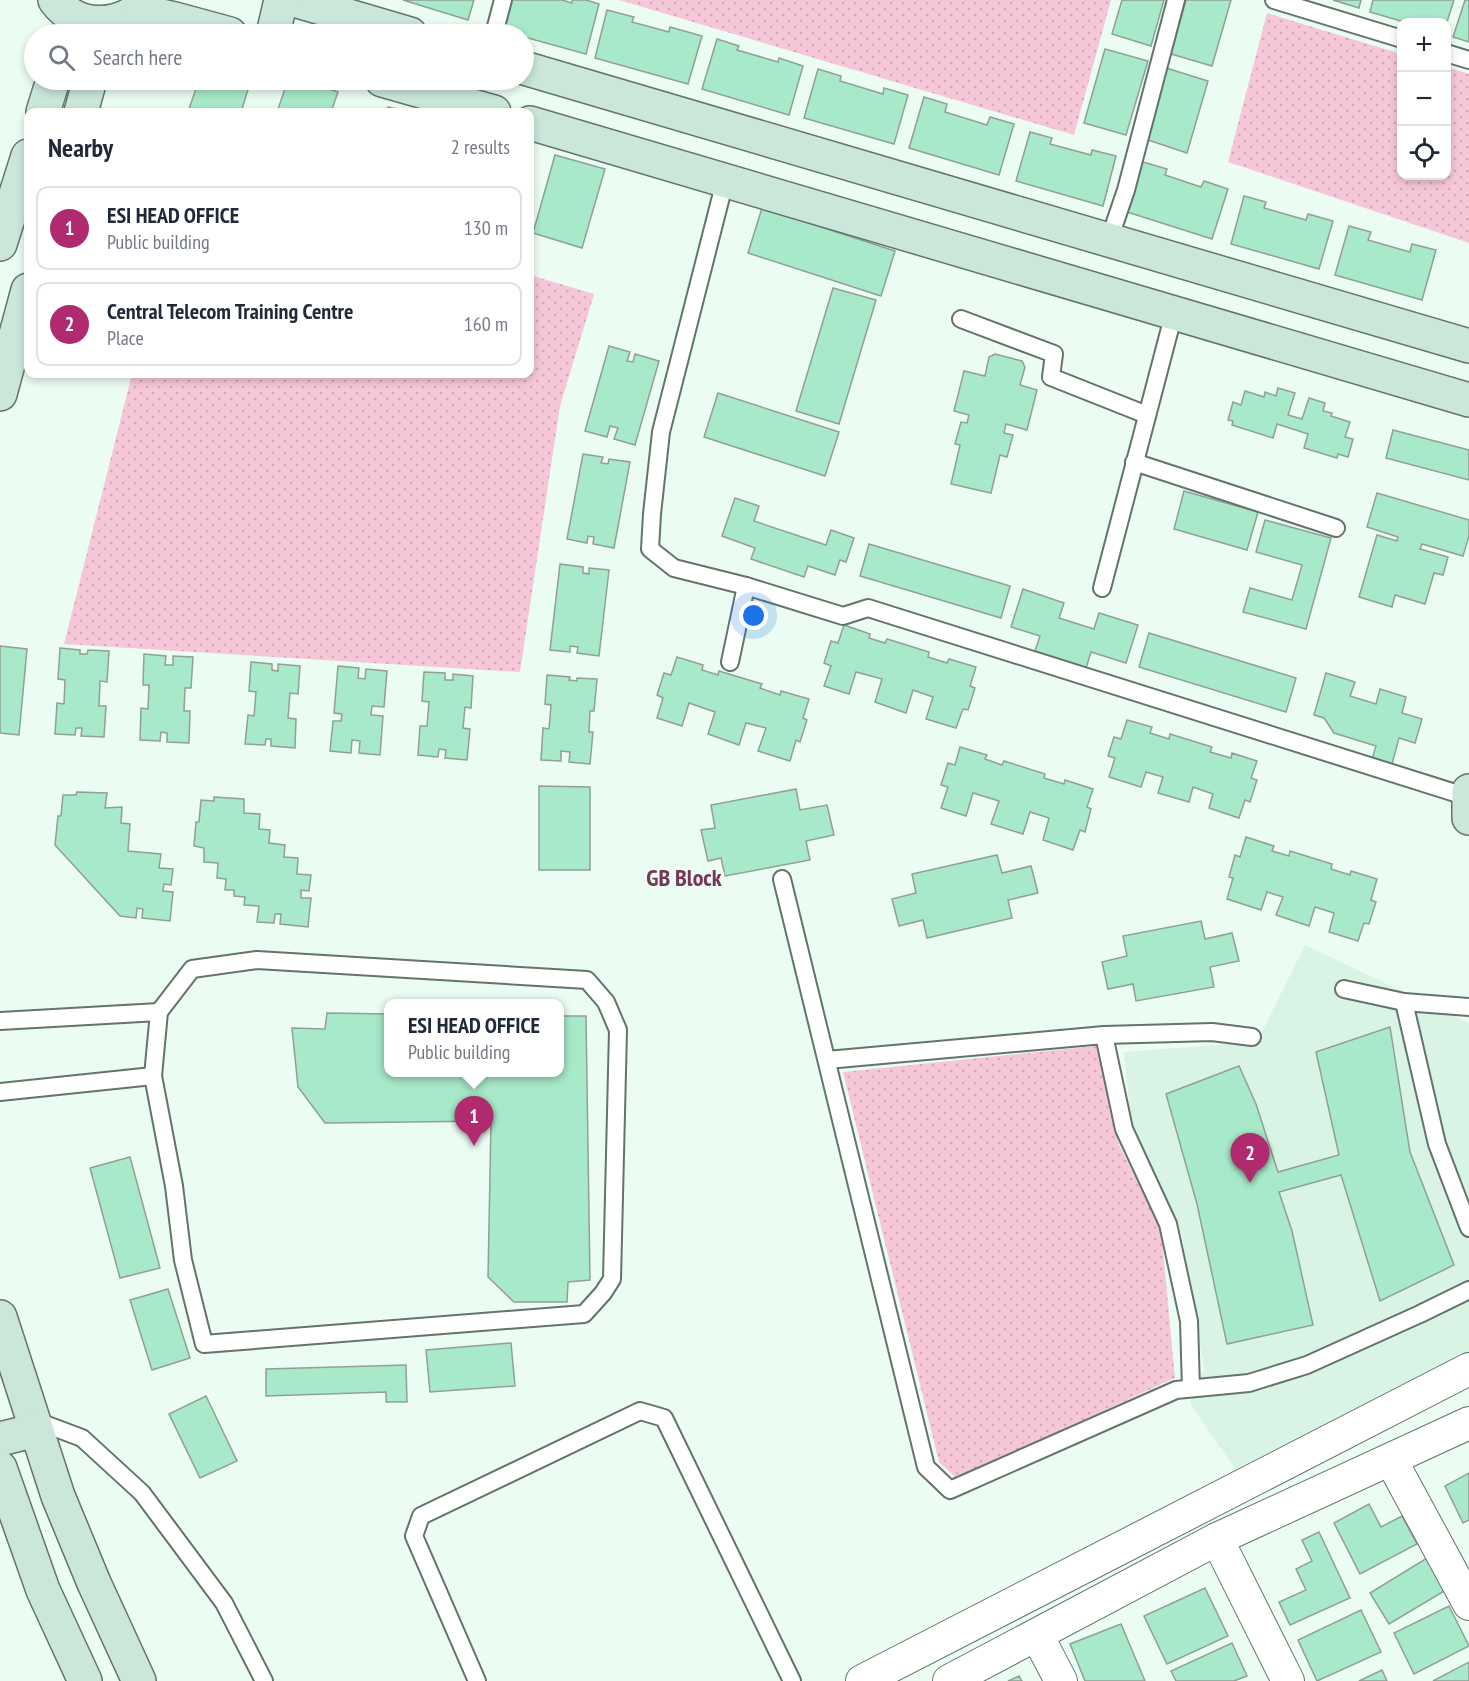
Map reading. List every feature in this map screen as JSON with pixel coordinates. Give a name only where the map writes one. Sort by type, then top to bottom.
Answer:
[{"type":"street","points":[[275,24],[281,0]]},
{"type":"street","points":[[294,0],[376,24]]},
{"type":"street","points":[[64,16],[93,23],[125,17],[175,19],[193,24]]},
{"type":"street","points":[[534,71],[1469,346]]},
{"type":"street","points":[[43,108],[50,90]]},
{"type":"street","points":[[82,108],[87,90]]},
{"type":"street","points":[[417,90],[480,108]]},
{"type":"street","points":[[534,124],[1469,399]]},
{"type":"street","points":[[715,178],[718,125]]},
{"type":"street","points":[[0,244],[9,186],[24,162]]},
{"type":"street","points":[[0,394],[24,305]]},
{"type":"street","points":[[0,1317],[58,1496],[94,1583],[139,1681]]},
{"type":"street","points":[[862,1681],[1469,1369]]},
{"type":"street","points":[[949,1681],[1217,1539],[1469,1424]]},
{"type":"street","points":[[0,1439],[35,1425]]},
{"type":"street","points":[[1391,1460],[1469,1605]]},
{"type":"street","points":[[0,1468],[6,1509],[85,1681]]},
{"type":"street","points":[[1151,1533],[1166,1566]]},
{"type":"street","points":[[1217,1539],[1288,1681]]},
{"type":"street","points":[[1037,1635],[1060,1681]]},
{"type":"lane","points":[[497,24],[503,0]]},
{"type":"lane","points":[[1109,240],[1126,190],[1176,0]]},
{"type":"lane","points":[[1274,0],[1397,38]]},
{"type":"lane","points":[[1451,55],[1469,60]]},
{"type":"lane","points":[[715,178],[662,432],[650,549],[674,568],[746,586],[843,616],[868,609],[1469,802]]},
{"type":"lane","points":[[1102,588],[1174,313]]},
{"type":"lane","points":[[961,319],[1053,354],[1051,377],[1147,415]]},
{"type":"lane","points":[[1134,462],[1336,528]]},
{"type":"lane","points":[[730,662],[746,586]]},
{"type":"lane","points":[[782,879],[926,1467],[950,1490],[1176,1389],[1249,1383],[1306,1365],[1469,1290]]},
{"type":"lane","points":[[256,960],[587,980],[606,1002],[618,1030],[612,1279],[584,1314],[204,1344],[183,1260],[174,1186],[153,1076],[159,1012],[192,969],[256,960]]},
{"type":"lane","points":[[1344,989],[1404,1002],[1469,1007]]},
{"type":"lane","points":[[1404,1002],[1437,1144],[1469,1228]]},
{"type":"lane","points":[[0,1021],[159,1012]]},
{"type":"lane","points":[[826,1060],[1104,1035],[1212,1032],[1252,1037]]},
{"type":"lane","points":[[1104,1035],[1124,1129],[1168,1224],[1189,1321],[1191,1388]]},
{"type":"lane","points":[[0,1092],[153,1076]]},
{"type":"lane","points":[[477,1681],[414,1536],[421,1516],[640,1411],[664,1419],[792,1681]]},
{"type":"lane","points":[[35,1425],[82,1438],[142,1493],[224,1603],[264,1681]]},
{"type":"shaded area","points":[[619,0],[1111,0],[1074,135]]},
{"type":"shaded area","points":[[1267,13],[1397,53],[1397,180],[1451,180],[1451,68],[1469,74],[1469,243],[1228,162]]},
{"type":"shaded area","points":[[534,276],[594,294],[560,406],[520,672],[64,644],[131,378],[534,378]]},
{"type":"shaded area","points":[[1305,945],[1469,1023],[1469,1356],[1235,1469],[1190,1403],[1204,1369],[1182,1236],[1132,1134],[1124,1052],[1257,1042]]},
{"type":"shaded area","points":[[1097,1046],[1119,1145],[1161,1229],[1175,1378],[956,1478],[939,1462],[843,1072]]},
{"type":"building","points":[[403,0],[474,0],[468,20]]},
{"type":"building","points":[[509,0],[562,0],[572,3],[572,0],[586,0],[599,4],[586,54],[534,40],[534,24],[503,24]]},
{"type":"building","points":[[1122,0],[1164,0],[1151,46],[1112,34]]},
{"type":"building","points":[[1186,0],[1231,0],[1212,66],[1171,54]]},
{"type":"building","points":[[1333,0],[1361,0],[1359,8]]},
{"type":"building","points":[[1373,0],[1454,0],[1448,18],[1397,18],[1397,20],[1370,12]]},
{"type":"building","points":[[1465,0],[1469,0],[1469,42],[1453,37]]},
{"type":"building","points":[[607,10],[634,17],[632,22],[669,32],[670,27],[702,36],[688,84],[595,58]]},
{"type":"building","points":[[717,39],[739,46],[737,50],[778,62],[779,58],[803,66],[789,115],[702,89]]},
{"type":"building","points":[[1105,49],[1148,61],[1126,135],[1084,123]]},
{"type":"building","points":[[1166,68],[1208,81],[1187,153],[1145,139]]},
{"type":"building","points":[[818,69],[841,76],[840,81],[883,94],[884,88],[908,95],[894,144],[804,118]]},
{"type":"building","points":[[196,90],[248,90],[242,108],[189,108]]},
{"type":"building","points":[[285,90],[338,92],[332,108],[278,108]]},
{"type":"building","points":[[924,97],[947,104],[945,112],[987,125],[990,117],[1014,124],[999,175],[909,148]]},
{"type":"building","points":[[1030,132],[1052,138],[1050,144],[1091,155],[1092,150],[1116,156],[1103,206],[1016,181]]},
{"type":"building","points":[[555,155],[605,169],[582,248],[534,233]]},
{"type":"building","points":[[1143,162],[1167,169],[1165,175],[1201,187],[1204,181],[1228,189],[1212,239],[1127,212]]},
{"type":"building","points":[[1244,196],[1266,202],[1264,208],[1306,220],[1308,214],[1333,221],[1319,269],[1231,244]]},
{"type":"building","points":[[762,208],[895,251],[881,296],[748,253]]},
{"type":"building","points":[[1349,226],[1371,232],[1368,240],[1410,252],[1412,244],[1436,250],[1422,300],[1335,275]]},
{"type":"building","points":[[833,288],[876,300],[839,424],[796,411]]},
{"type":"building","points":[[609,346],[630,352],[627,361],[633,362],[635,354],[659,361],[635,445],[614,439],[618,428],[610,426],[607,437],[585,431]]},
{"type":"building","points":[[995,354],[1022,361],[1025,367],[1020,385],[1037,390],[1027,430],[1006,424],[1004,433],[1013,435],[1007,457],[1000,455],[991,493],[951,484],[960,445],[955,444],[961,422],[967,423],[969,415],[954,411],[964,371],[985,376],[989,357]]},
{"type":"building","points":[[1278,388],[1295,393],[1288,415],[1302,419],[1309,398],[1325,403],[1323,411],[1332,413],[1331,416],[1350,422],[1345,437],[1353,439],[1348,457],[1338,454],[1337,458],[1304,448],[1308,434],[1277,424],[1273,438],[1232,425],[1233,421],[1228,420],[1233,402],[1241,405],[1245,391],[1264,397],[1265,392],[1276,396]]},
{"type":"building","points":[[718,393],[839,432],[825,476],[704,437]]},
{"type":"building","points":[[1393,430],[1469,450],[1469,480],[1386,458]]},
{"type":"building","points":[[583,454],[603,457],[601,463],[608,464],[609,459],[630,462],[614,548],[593,544],[594,537],[588,536],[587,543],[567,539]]},
{"type":"building","points":[[1184,491],[1258,512],[1247,550],[1174,529]]},
{"type":"building","points":[[1377,493],[1469,520],[1469,536],[1463,556],[1422,544],[1420,549],[1448,557],[1443,575],[1434,573],[1425,604],[1395,595],[1392,607],[1359,597],[1377,535],[1397,541],[1398,537],[1367,527]]},
{"type":"building","points":[[735,498],[759,506],[754,521],[826,545],[831,530],[854,538],[846,562],[840,560],[835,575],[808,566],[804,577],[751,559],[755,548],[722,536]]},
{"type":"building","points":[[1265,520],[1331,538],[1306,629],[1243,612],[1250,588],[1292,600],[1302,565],[1256,552]]},
{"type":"building","points":[[869,544],[1010,586],[1001,618],[860,576]]},
{"type":"building","points":[[560,564],[583,567],[583,573],[589,574],[589,568],[609,570],[599,656],[577,653],[578,647],[570,646],[570,652],[550,650]]},
{"type":"building","points":[[1023,589],[1064,603],[1059,618],[1094,629],[1099,613],[1138,625],[1126,663],[1091,652],[1086,668],[1069,662],[1068,667],[1056,663],[1056,658],[1035,651],[1040,636],[1011,627]]},
{"type":"building","points":[[844,625],[870,634],[869,638],[885,643],[887,639],[929,652],[928,657],[947,663],[949,659],[976,667],[970,686],[975,688],[968,710],[963,709],[956,728],[926,719],[933,697],[913,690],[906,713],[875,702],[882,679],[856,672],[849,694],[824,686],[831,666],[824,663],[831,641],[838,643]]},
{"type":"building","points":[[1149,633],[1296,678],[1286,712],[1139,667]]},
{"type":"building","points":[[0,646],[27,649],[19,735],[0,733]]},
{"type":"building","points":[[60,648],[80,650],[80,654],[87,654],[88,650],[109,651],[107,682],[100,681],[99,706],[106,706],[104,737],[81,736],[82,728],[76,728],[75,735],[55,734],[57,703],[64,704],[65,680],[58,679]]},
{"type":"building","points":[[144,654],[166,656],[165,665],[173,665],[173,656],[193,657],[191,688],[185,688],[184,711],[190,711],[189,743],[167,742],[167,733],[161,732],[160,741],[140,740],[141,708],[148,709],[149,685],[143,685]]},
{"type":"building","points":[[677,657],[703,665],[702,670],[718,675],[719,671],[762,684],[760,688],[780,695],[781,691],[809,699],[803,718],[807,720],[800,742],[796,740],[790,761],[758,751],[766,728],[746,723],[739,745],[708,734],[715,712],[689,703],[682,726],[657,718],[663,698],[657,695],[664,673],[671,675]]},
{"type":"building","points":[[251,662],[272,664],[272,670],[278,671],[278,664],[300,666],[298,694],[290,693],[288,718],[296,719],[295,748],[271,746],[271,739],[266,739],[265,745],[245,744],[248,715],[254,716],[256,692],[249,691]]},
{"type":"building","points":[[338,666],[359,668],[358,678],[365,679],[366,669],[387,671],[384,707],[372,706],[371,715],[383,716],[380,755],[359,753],[360,741],[352,740],[351,753],[330,751],[333,721],[341,721],[342,714],[334,713]]},
{"type":"building","points":[[424,672],[445,673],[445,680],[453,680],[453,674],[473,676],[471,708],[465,707],[463,728],[470,729],[467,760],[445,758],[446,750],[439,749],[438,757],[418,755],[420,726],[427,726],[429,702],[422,701]]},
{"type":"building","points":[[1326,673],[1355,682],[1350,696],[1376,704],[1380,689],[1406,697],[1402,713],[1422,719],[1415,743],[1399,738],[1392,764],[1372,759],[1376,746],[1334,733],[1324,718],[1314,715]]},
{"type":"building","points":[[547,675],[570,677],[569,680],[577,681],[577,678],[597,679],[594,711],[590,711],[589,732],[593,732],[590,764],[569,762],[570,752],[561,751],[561,761],[541,760],[543,728],[549,729],[551,705],[545,704]]},
{"type":"building","points":[[1127,720],[1152,727],[1150,733],[1169,739],[1170,734],[1212,747],[1210,752],[1231,758],[1232,753],[1257,761],[1251,778],[1257,780],[1250,802],[1245,800],[1239,818],[1209,808],[1213,794],[1193,787],[1189,802],[1158,793],[1163,777],[1146,772],[1141,787],[1109,777],[1115,758],[1108,756],[1114,737],[1121,739]]},
{"type":"building","points":[[960,747],[987,755],[985,759],[1002,765],[1004,761],[1045,774],[1044,778],[1064,784],[1065,780],[1093,789],[1087,807],[1091,809],[1085,832],[1080,830],[1073,850],[1043,840],[1049,818],[1030,812],[1023,834],[991,824],[999,801],[973,793],[966,816],[941,808],[948,787],[941,785],[948,763],[955,765]]},
{"type":"building","points":[[539,786],[590,787],[590,870],[539,870]]},
{"type":"building","points":[[796,789],[800,810],[827,805],[834,835],[806,841],[810,860],[725,876],[721,858],[708,861],[701,830],[715,828],[711,805]]},
{"type":"building","points":[[77,792],[107,793],[105,808],[122,807],[121,823],[130,824],[128,851],[161,854],[159,868],[173,869],[171,885],[164,884],[163,891],[173,892],[170,921],[142,918],[143,909],[137,908],[136,918],[120,916],[55,845],[63,795],[76,795]]},
{"type":"building","points":[[214,797],[244,799],[244,813],[260,814],[259,829],[270,830],[269,843],[285,845],[284,857],[298,858],[297,874],[311,875],[309,891],[301,890],[301,898],[311,898],[308,927],[280,924],[281,914],[275,914],[274,923],[257,922],[259,906],[244,905],[245,897],[234,896],[234,890],[225,890],[226,879],[217,878],[218,863],[204,862],[204,848],[194,846],[196,822],[199,822],[201,800],[214,801]]},
{"type":"building","points":[[1246,837],[1274,846],[1272,851],[1289,856],[1290,851],[1332,864],[1331,869],[1350,875],[1351,871],[1377,879],[1371,900],[1376,902],[1369,924],[1364,923],[1358,941],[1329,932],[1334,913],[1315,907],[1309,926],[1276,915],[1283,897],[1267,892],[1261,910],[1227,899],[1233,878],[1229,877],[1235,855],[1240,857]]},
{"type":"building","points":[[997,855],[1002,873],[1031,866],[1038,893],[1008,900],[1012,918],[927,938],[923,920],[899,926],[892,899],[916,893],[912,874]]},
{"type":"building","points":[[1201,921],[1205,939],[1232,933],[1239,961],[1210,967],[1214,987],[1136,1001],[1133,984],[1108,989],[1102,962],[1127,956],[1123,936]]},
{"type":"building","points":[[327,1013],[384,1014],[384,1077],[564,1077],[564,1016],[586,1016],[590,1280],[568,1282],[567,1302],[514,1302],[488,1277],[491,1121],[325,1123],[298,1087],[292,1028],[325,1029]]},
{"type":"building","points":[[1390,1027],[1410,1152],[1454,1265],[1380,1301],[1341,1175],[1279,1192],[1292,1231],[1313,1325],[1227,1344],[1197,1204],[1166,1094],[1239,1066],[1256,1104],[1278,1172],[1339,1155],[1316,1052]]},
{"type":"building","points":[[130,1157],[160,1268],[120,1278],[90,1168]]},
{"type":"building","points":[[168,1289],[190,1358],[152,1370],[130,1300]]},
{"type":"building","points":[[511,1343],[515,1386],[430,1392],[426,1350]]},
{"type":"building","points":[[406,1365],[407,1402],[386,1402],[386,1392],[266,1396],[266,1369]]},
{"type":"building","points":[[206,1396],[237,1461],[200,1478],[169,1414]]},
{"type":"building","points":[[1469,1473],[1469,1520],[1463,1523],[1445,1486]]},
{"type":"building","points":[[1369,1504],[1381,1527],[1402,1516],[1417,1544],[1360,1574],[1334,1523]]},
{"type":"building","points":[[1319,1532],[1350,1598],[1290,1625],[1279,1602],[1306,1590],[1296,1569],[1312,1561],[1302,1540]]},
{"type":"building","points":[[1427,1558],[1446,1590],[1389,1624],[1370,1593]]},
{"type":"building","points":[[1205,1588],[1228,1636],[1167,1664],[1144,1616]]},
{"type":"building","points":[[1449,1606],[1469,1646],[1414,1674],[1394,1633]]},
{"type":"building","points":[[1361,1610],[1381,1652],[1317,1681],[1298,1640]]},
{"type":"building","points":[[1121,1624],[1145,1681],[1085,1681],[1070,1644]]},
{"type":"building","points":[[1232,1643],[1247,1676],[1234,1681],[1176,1681],[1171,1671]]},
{"type":"building","points":[[1469,1662],[1469,1681],[1433,1681]]},
{"type":"building","points":[[1382,1670],[1387,1681],[1359,1681]]},
{"type":"building","points":[[1019,1676],[1022,1681],[1008,1681]]},
{"type":"place","name":"ESI HEAD OFFICE","points":[[474,1146]]},
{"type":"place","name":"Central Telecom Training Centre","points":[[1250,1183]]},
{"type":"district","name":"GB Block","points":[[684,878]]}]
